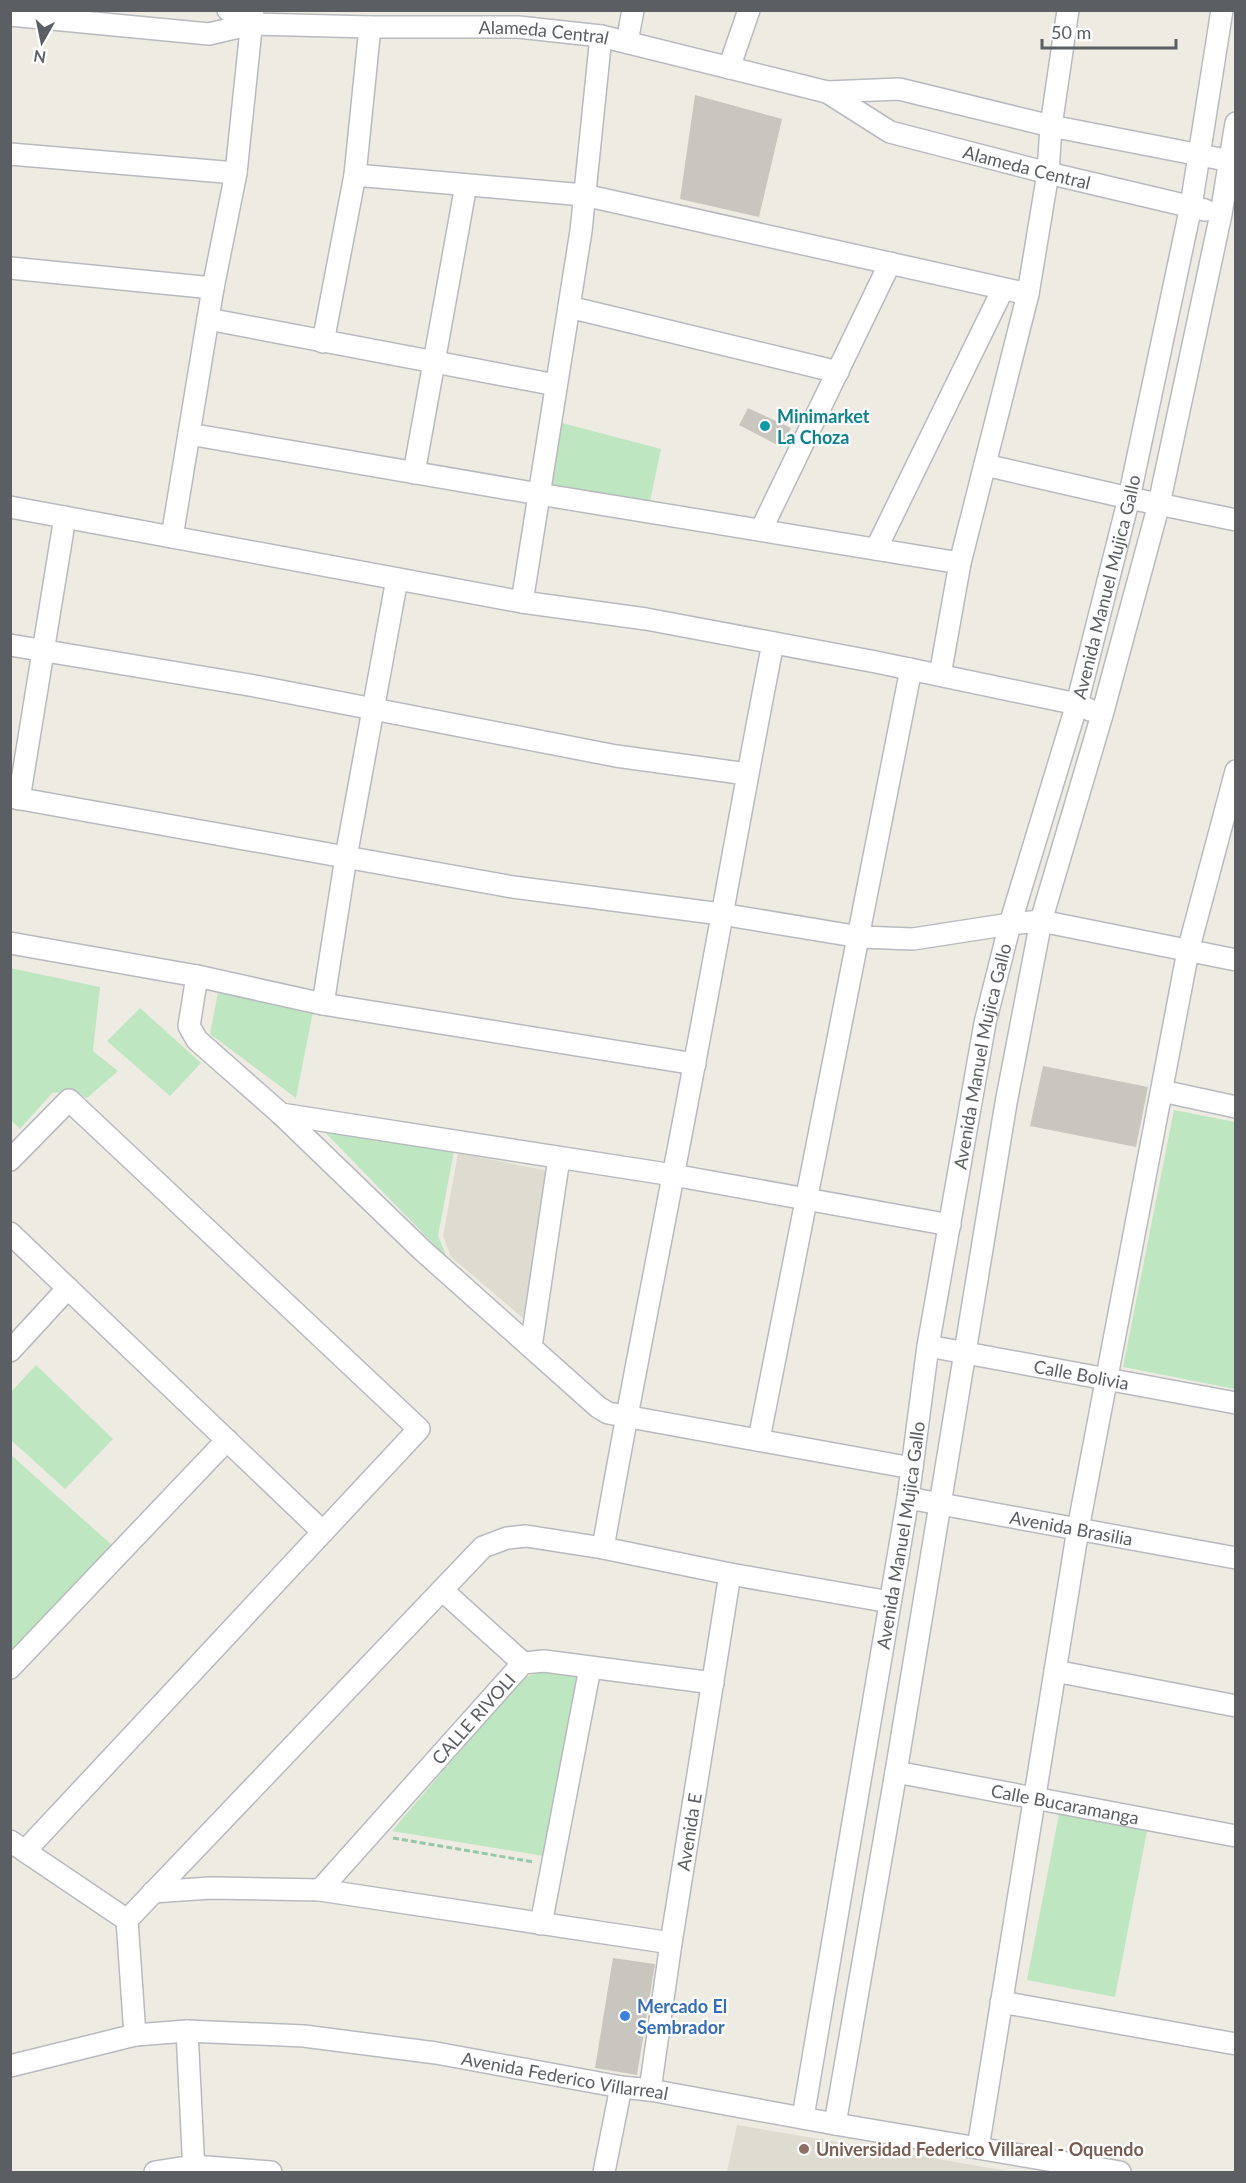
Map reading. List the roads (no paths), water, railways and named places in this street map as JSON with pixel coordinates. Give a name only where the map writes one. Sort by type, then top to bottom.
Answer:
[{"type":"street","name":"Alameda Central","points":[[228,10],[253,17],[370,27],[519,19],[627,42],[827,92],[899,89],[1051,126],[1233,162]]},
{"type":"street","points":[[627,42],[633,10]]},
{"type":"street","points":[[729,68],[749,10]]},
{"type":"street","points":[[940,675],[960,562],[1028,294],[1048,173],[1051,126],[1068,10]]},
{"type":"street","name":"Avenida Manuel Mujica Gallo","points":[[803,2117],[908,1498],[928,1346],[985,1023],[1010,924],[1077,704],[1129,498],[1191,206],[1222,10]]},
{"type":"street","name":"Alameda Central","points":[[10,15],[209,34],[253,17]]},
{"type":"street","points":[[172,537],[213,288],[236,173],[253,17]]},
{"type":"street","points":[[323,342],[355,175],[370,27]]},
{"type":"street","points":[[522,602],[584,195],[601,36]]},
{"type":"street","name":"Alameda Central","points":[[827,92],[890,132],[1048,173],[1228,215]]},
{"type":"street","name":"Avenida Manuel Mujica Gallo","points":[[835,2124],[896,1772],[1006,1103],[1041,921],[1102,715],[1159,504],[1228,215],[1236,123]]},
{"type":"street","points":[[10,154],[236,173]]},
{"type":"street","points":[[355,175],[584,195],[1028,294]]},
{"type":"street","points":[[414,473],[466,185]]},
{"type":"street","points":[[761,530],[890,263]]},
{"type":"street","points":[[10,268],[213,288]]},
{"type":"street","points":[[876,549],[1003,289]]},
{"type":"street","points":[[568,307],[838,372]]},
{"type":"street","points":[[208,319],[556,385]]},
{"type":"street","points":[[189,434],[539,494],[960,562]]},
{"type":"street","points":[[985,465],[1236,520]]},
{"type":"street","points":[[10,507],[522,602],[646,619],[911,669],[1077,704],[1102,715]]},
{"type":"street","points":[[65,517],[44,651],[15,798],[513,887],[722,914],[860,937],[913,939],[1041,921],[1236,960]]},
{"type":"street","points":[[323,1004],[346,857],[375,709],[397,579]]},
{"type":"street","points":[[603,1548],[773,643]]},
{"type":"street","points":[[10,645],[255,686],[616,756],[747,774]]},
{"type":"street","points":[[759,1439],[805,1200],[860,937],[911,669]]},
{"type":"street","points":[[978,2148],[1078,1529],[1106,1379],[1188,951],[1236,771]]},
{"type":"street","points":[[10,943],[196,976],[323,1004],[695,1064]]},
{"type":"street","points":[[196,976],[189,1026],[197,1040],[280,1114],[422,1250],[598,1407],[608,1413],[912,1468]]},
{"type":"street","points":[[1162,1091],[1236,1107]]},
{"type":"street","points":[[10,1160],[69,1100],[419,1429],[323,1532],[18,1846],[127,1920]]},
{"type":"street","points":[[280,1114],[673,1175],[950,1225]]},
{"type":"street","points":[[531,1347],[559,1158]]},
{"type":"street","points":[[10,1233],[323,1532]]},
{"type":"street","points":[[10,1351],[68,1288]]},
{"type":"street","name":"Calle Bolivia","points":[[928,1346],[1236,1403]]},
{"type":"street","points":[[10,1668],[226,1440]]},
{"type":"street","name":"Avenida Brasilia","points":[[908,1498],[1236,1558]]},
{"type":"street","points":[[135,2035],[127,1920],[483,1547],[507,1538],[526,1536],[603,1548],[730,1574],[890,1602]]},
{"type":"street","name":"Avenida E","points":[[650,2090],[730,1574]]},
{"type":"street","points":[[442,1590],[523,1663]]},
{"type":"street","name":"CALLE RIVOLI","points":[[320,1890],[523,1663],[544,1661],[713,1683]]},
{"type":"street","points":[[541,1924],[590,1668]]},
{"type":"street","points":[[1055,1671],[1236,1706]]},
{"type":"street","name":"Calle Bucaramanga","points":[[896,1772],[1236,1836]]},
{"type":"street","points":[[153,1892],[210,1888],[320,1890],[671,1943]]},
{"type":"street","points":[[1001,2002],[1236,2044]]},
{"type":"street","points":[[187,2031],[194,2169]]},
{"type":"street","name":"Avenida Federico Villarreal","points":[[11,2064],[135,2035],[187,2031],[304,2036],[436,2053],[1120,2172]]},
{"type":"street","points":[[604,2172],[621,2087]]},
{"type":"street","points":[[155,2172],[194,2169],[271,2172]]},
{"type":"place","name":"Minimarket La Choza","points":[[765,426]]},
{"type":"place","name":"Mercado El Sembrador","points":[[625,2016]]},
{"type":"place","name":"Universidad Federico Villareal - Oquendo","points":[[804,2149]]}]
